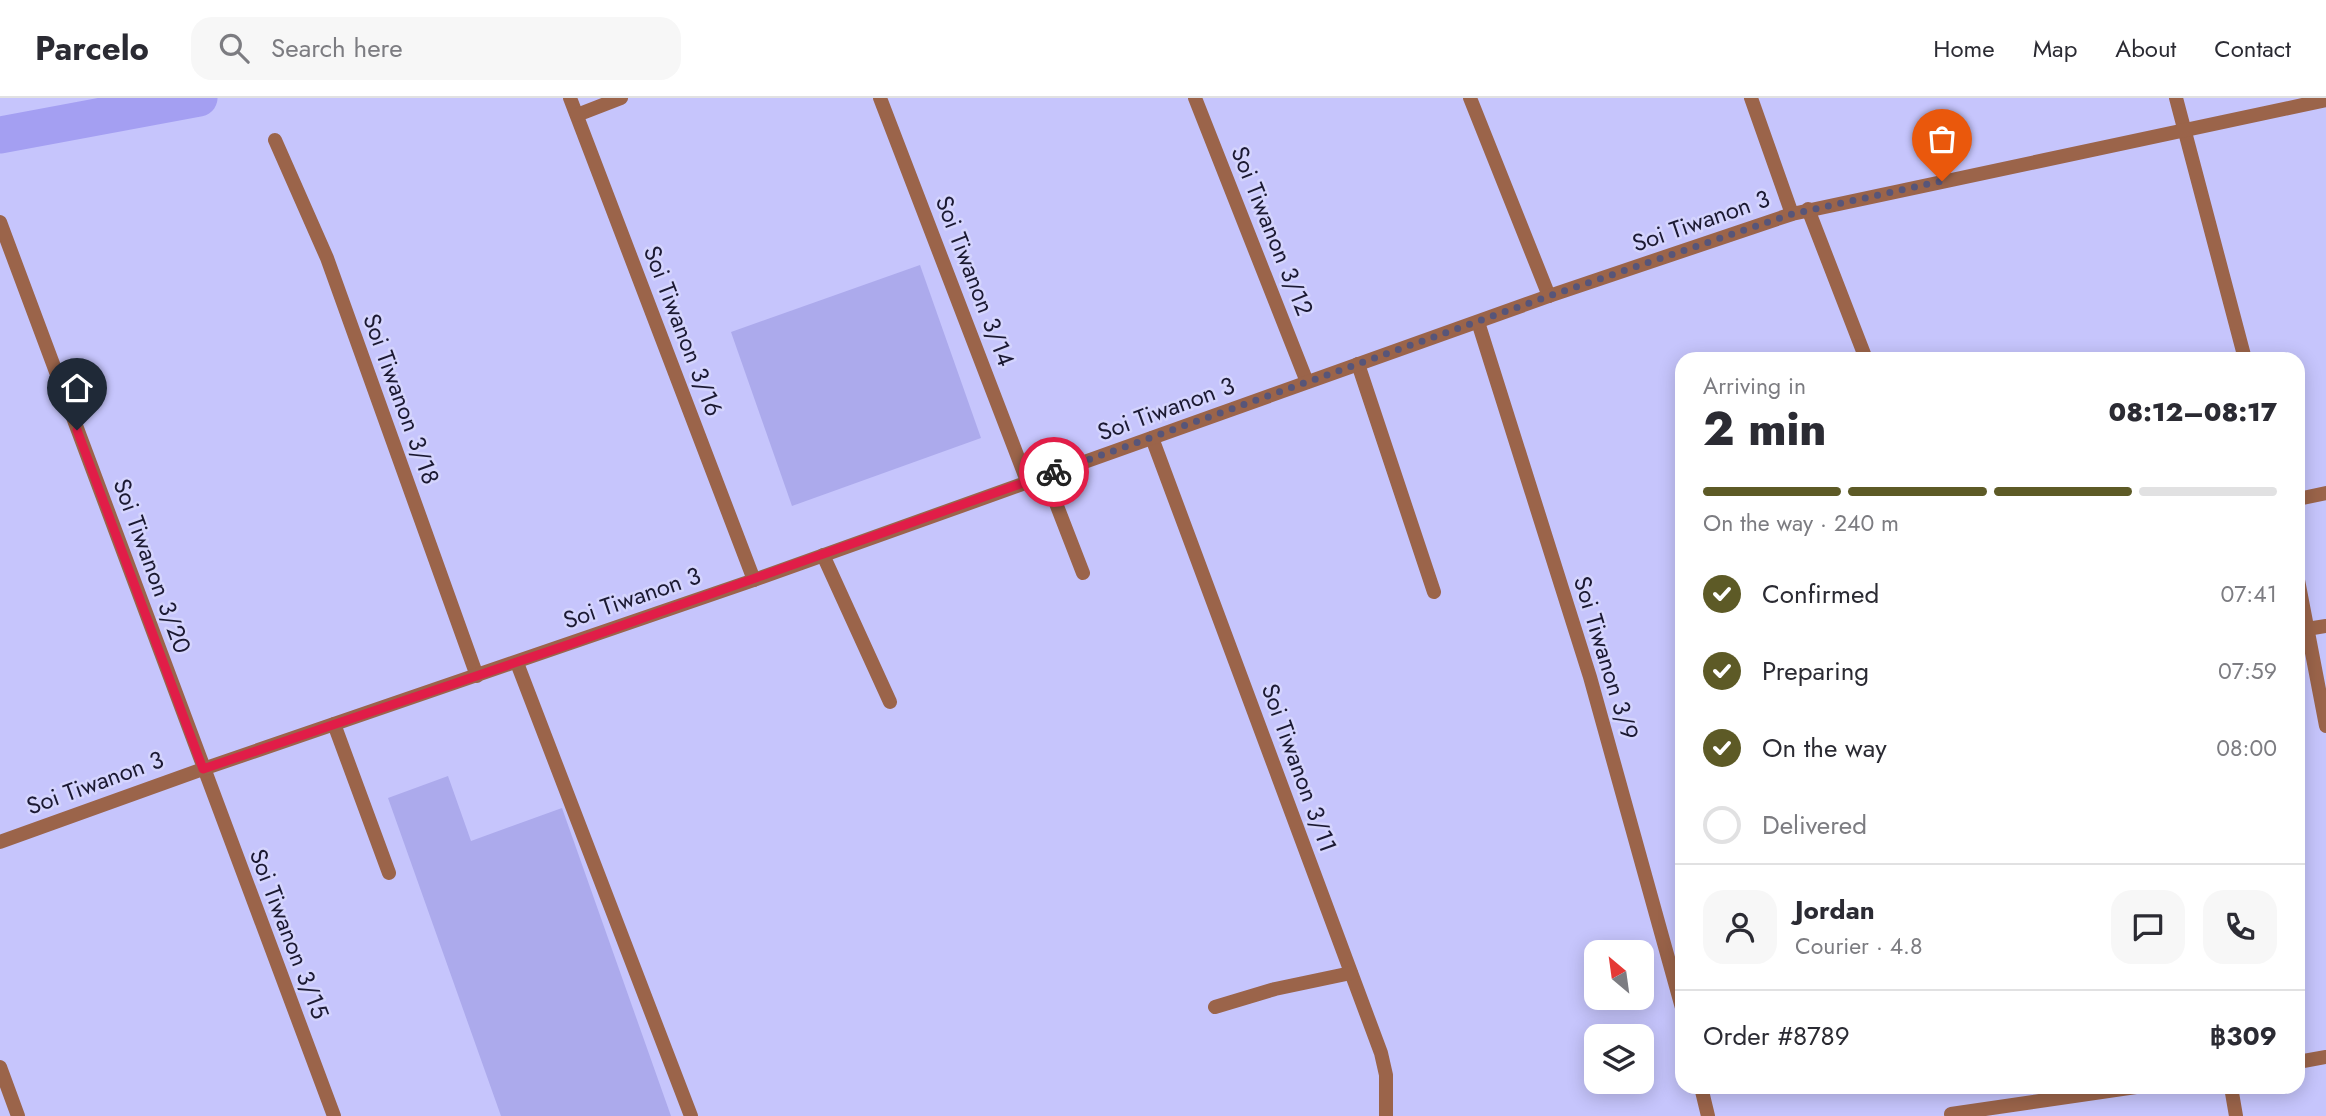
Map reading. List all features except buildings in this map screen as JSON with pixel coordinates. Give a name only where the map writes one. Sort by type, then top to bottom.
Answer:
[{"type":"street","name":"Soi Tiwanon 3/16","points":[[570,98],[754,580]]},
{"type":"street","points":[[577,116],[621,98]]},
{"type":"street","name":"Soi Tiwanon 3/14","points":[[880,98],[1027,481]]},
{"type":"street","name":"Soi Tiwanon 3/12","points":[[1195,98],[1307,382]]},
{"type":"street","points":[[1470,98],[1549,296]]},
{"type":"street","points":[[1751,98],[1792,214]]},
{"type":"street","points":[[2176,98],[2243,352]]},
{"type":"street","name":"Soi Tiwanon 3","points":[[0,842],[203,769],[754,580],[1549,296],[1792,214],[2326,100]]},
{"type":"street","name":"Soi Tiwanon 3/18","points":[[275,139],[327,258],[477,676]]},
{"type":"street","points":[[1808,209],[1863,352]]},
{"type":"street","name":"Soi Tiwanon 3/20","points":[[0,222],[203,769]]},
{"type":"street","name":"Soi Tiwanon 3/9","points":[[1478,323],[1590,677],[1675,983]]},
{"type":"street","points":[[1358,364],[1434,592]]},
{"type":"street","name":"Soi Tiwanon 3/11","points":[[1152,438],[1381,1053],[1386,1075],[1386,1116]]},
{"type":"street","points":[[1045,475],[1083,573]]},
{"type":"street","points":[[2305,498],[2326,493]]},
{"type":"street","points":[[823,555],[890,702]]},
{"type":"street","points":[[2305,618],[2326,726]]},
{"type":"street","points":[[2307,629],[2326,626]]},
{"type":"street","points":[[517,663],[691,1116]]},
{"type":"street","points":[[334,724],[389,873]]},
{"type":"street","name":"Soi Tiwanon 3/15","points":[[203,769],[334,1116]]},
{"type":"street","points":[[1215,1007],[1275,989],[1351,973]]},
{"type":"street","points":[[2305,1061],[2326,1057]]},
{"type":"street","points":[[0,1067],[18,1116]]},
{"type":"street","points":[[1703,1094],[1708,1116]]},
{"type":"street","points":[[1951,1114],[2088,1094]]},
{"type":"street","points":[[2232,1094],[2235,1116]]},
{"type":"waterway","points":[[0,135],[199,98]]},
{"type":"way so far","points":[[1054,472],[1549,296],[1792,214],[1942,181]]},
{"type":"route","points":[[77,430],[203,769],[754,580],[1054,472]]}]
